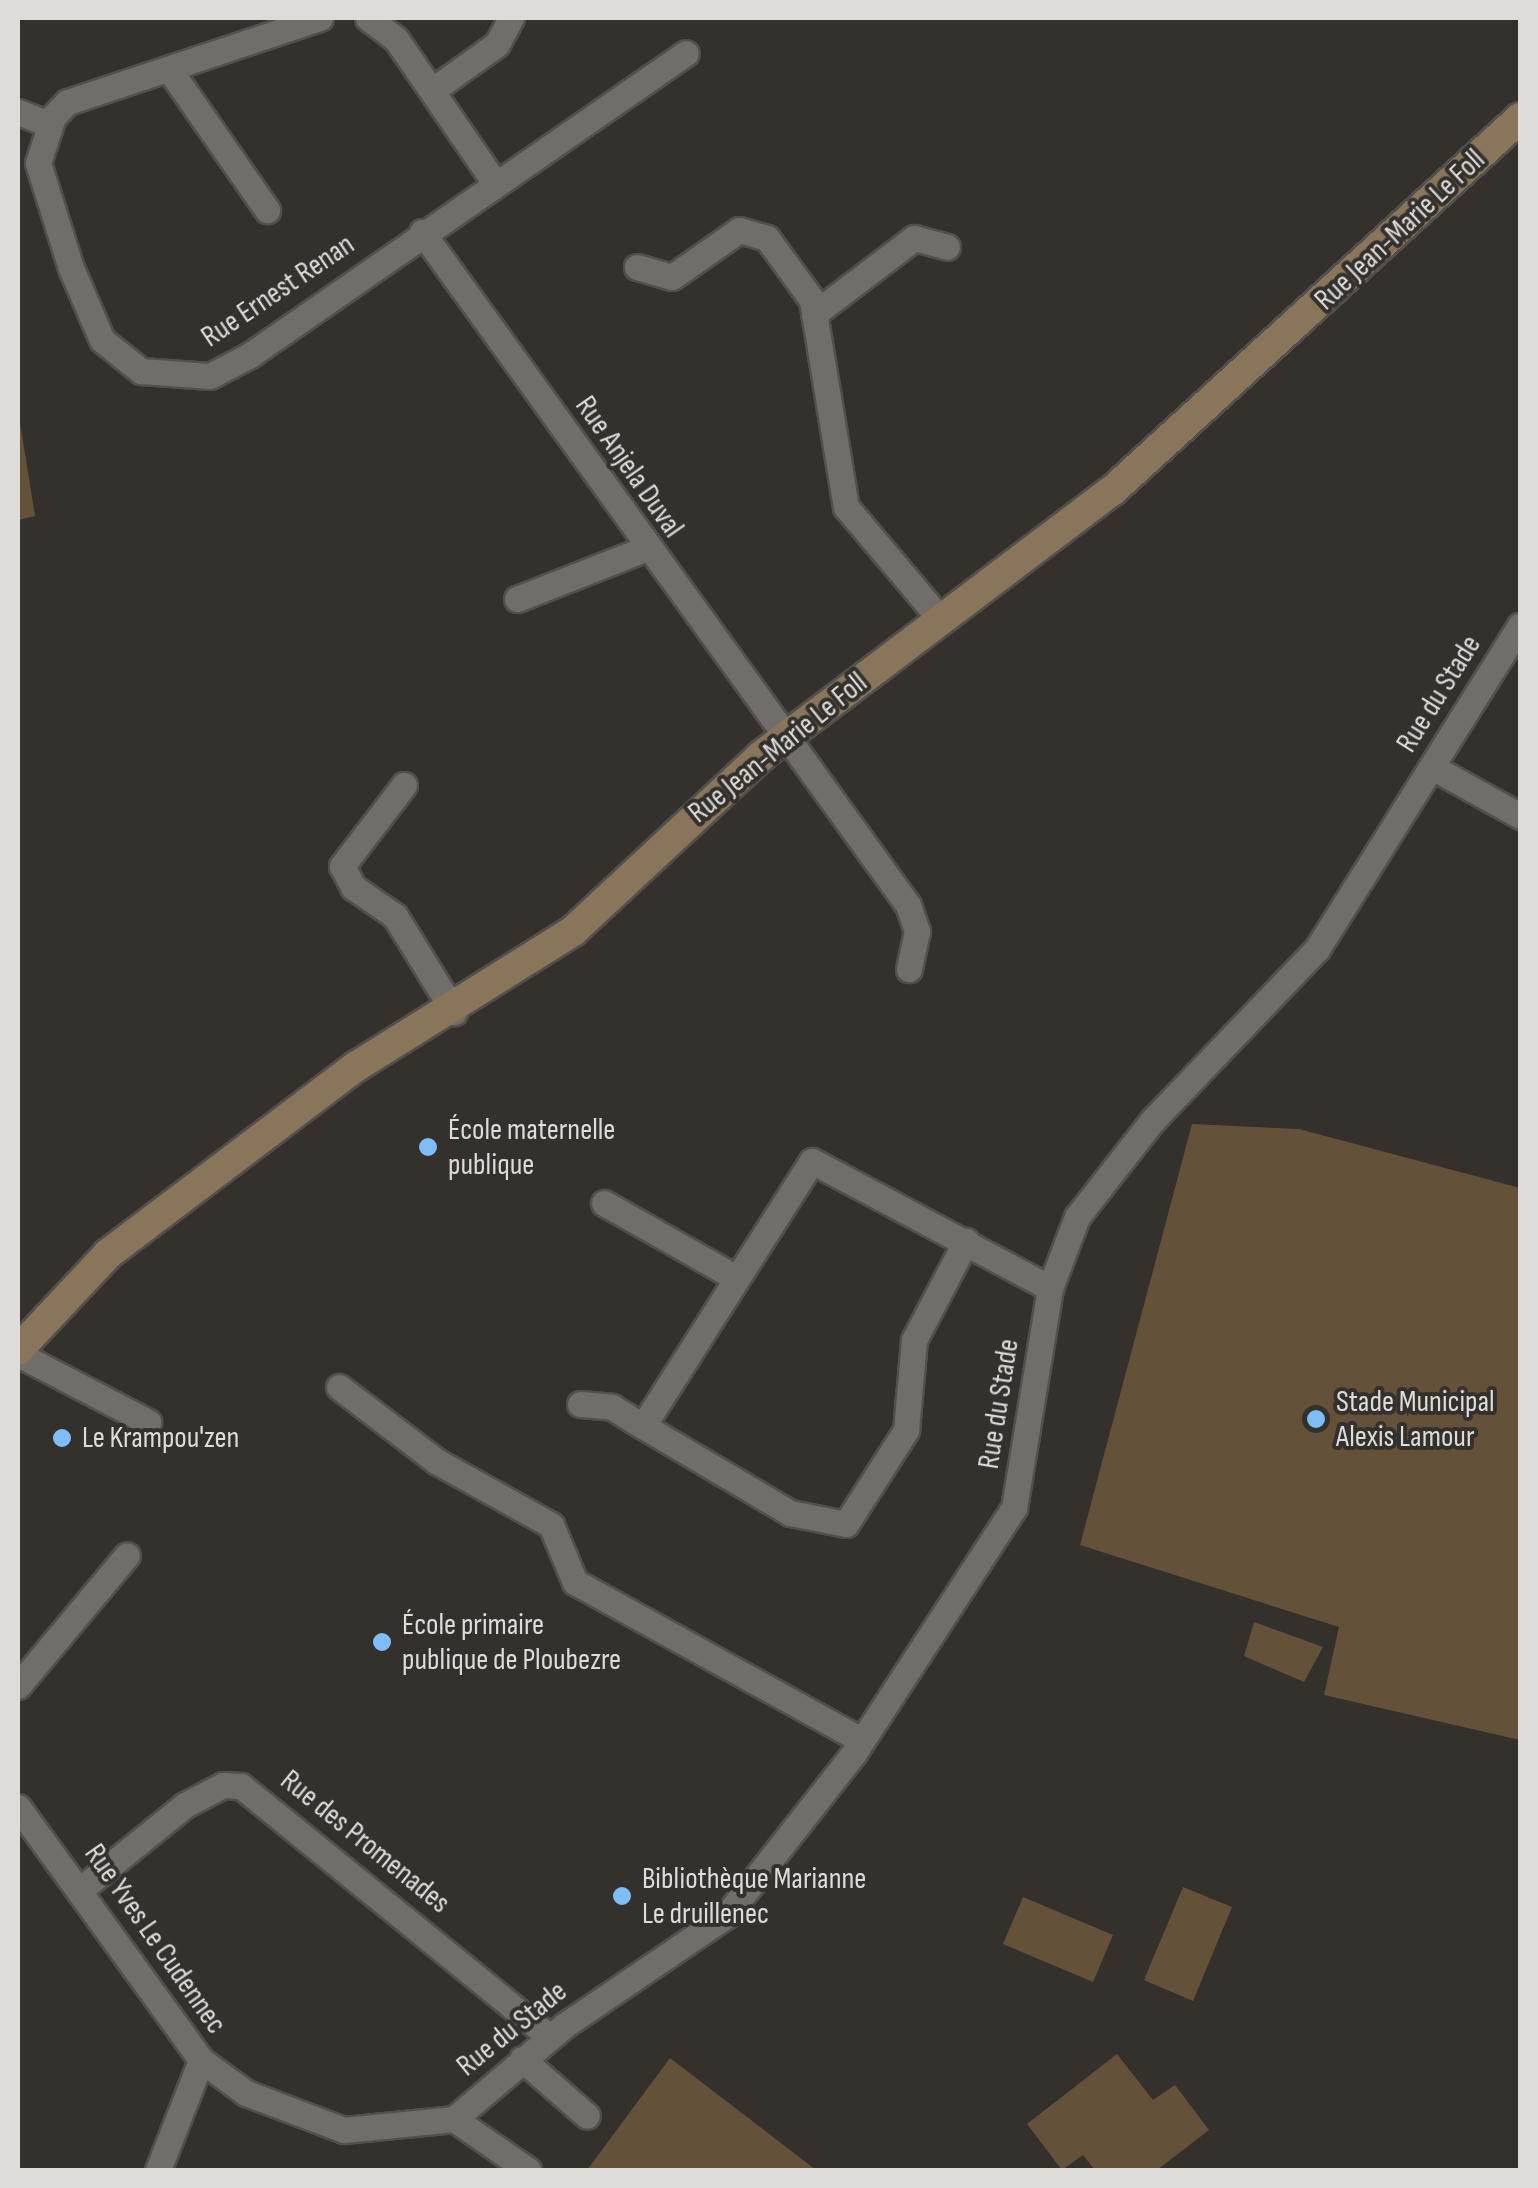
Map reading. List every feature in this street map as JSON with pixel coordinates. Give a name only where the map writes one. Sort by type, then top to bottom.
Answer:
[{"type":"main road","name":"Rue Jean-Marie Le Foll","points":[[18,1352],[108,1254],[357,1066],[454,1012],[573,930],[789,735],[1112,492],[1520,118]]},
{"type":"street","points":[[18,112],[50,124],[67,102],[320,18]]},
{"type":"street","points":[[368,18],[434,89],[495,183]]},
{"type":"street","points":[[434,89],[497,44],[512,18]]},
{"type":"street","name":"Rue Ernest Renan","points":[[50,124],[38,162],[87,314],[119,356],[162,377],[210,376],[250,355],[422,232],[686,53]]},
{"type":"street","points":[[169,69],[267,210]]},
{"type":"street","points":[[637,267],[672,277],[739,230],[758,230],[814,314],[842,498],[942,620]]},
{"type":"street","name":"Rue Anjela Duval","points":[[422,232],[647,548],[789,735],[908,905],[917,931],[909,969]]},
{"type":"street","points":[[814,314],[914,238],[946,246]]},
{"type":"street","points":[[517,599],[647,548]]},
{"type":"street","name":"Rue du Stade","points":[[454,2119],[550,2036],[743,1902],[860,1740],[1014,1508],[1050,1288],[1107,1172],[1294,979],[1520,625]]},
{"type":"street","points":[[1432,768],[1520,816]]},
{"type":"street","points":[[404,785],[342,866],[353,887],[395,916],[454,1012]]},
{"type":"street","points":[[643,1426],[800,1172],[821,1160],[1050,1288]]},
{"type":"street","points":[[604,1204],[734,1277]]},
{"type":"street","points":[[580,1404],[612,1407],[790,1513],[846,1524],[906,1430],[914,1340],[966,1241]]},
{"type":"street","points":[[18,1352],[148,1422]]},
{"type":"street","points":[[338,1387],[436,1461],[551,1525],[575,1582],[860,1740]]},
{"type":"street","points":[[18,1686],[127,1554]]},
{"type":"street","name":"Rue des Promenades","points":[[82,1889],[185,1805],[223,1785],[241,1786],[550,2036]]},
{"type":"street","name":"Rue Yves Le Cudennec","points":[[18,1810],[82,1889],[201,2060],[246,2093],[344,2130],[454,2119]]},
{"type":"street","points":[[522,2059],[587,2116]]},
{"type":"street","points":[[158,2170],[201,2060]]},
{"type":"street","points":[[454,2119],[528,2170]]},
{"type":"shaded area","points":[[18,410],[35,516],[18,520]]},
{"type":"shaded area","name":"Stade Municipal Alexis Lamour","points":[[1192,1124],[1299,1129],[1520,1188],[1520,1740],[1324,1695],[1339,1627],[1080,1545]]},
{"type":"shaded area","points":[[1254,1622],[1323,1647],[1304,1682],[1244,1656]]},
{"type":"shaded area","points":[[1183,1887],[1232,1907],[1193,2001],[1144,1980]]},
{"type":"shaded area","points":[[1023,1897],[1113,1935],[1093,1982],[1003,1944]]},
{"type":"shaded area","points":[[1117,2054],[1153,2100],[1175,2085],[1209,2130],[1157,2170],[1095,2170],[1083,2155],[1062,2170],[1027,2124]]},
{"type":"shaded area","points":[[670,2058],[816,2170],[587,2170]]},
{"type":"place","name":"École maternelle publique","points":[[428,1147]]},
{"type":"place","name":"Stade Municipal Alexis Lamour","points":[[1316,1419]]},
{"type":"place","name":"Le Krampou'zen","points":[[62,1438]]},
{"type":"place","name":"École primaire publique de Ploubezre","points":[[382,1642]]},
{"type":"place","name":"Bibliothèque Marianne Le druillenec","points":[[622,1896]]}]
